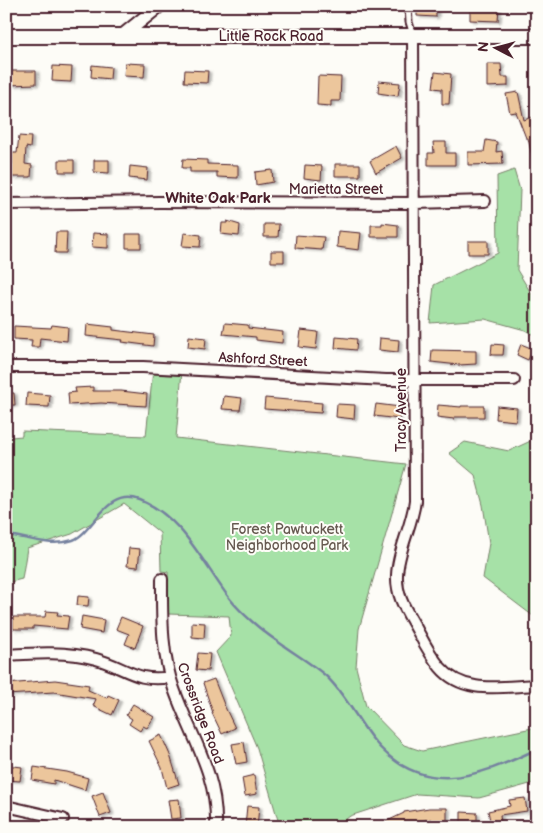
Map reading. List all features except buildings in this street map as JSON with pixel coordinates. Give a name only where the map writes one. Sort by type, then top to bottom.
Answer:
[{"type":"main road","name":"Little Rock Road","points":[[6,36],[537,36]]},
{"type":"street","points":[[122,36],[159,6]]},
{"type":"street","name":"Tracy Avenue","points":[[413,35],[415,501],[397,574],[397,590],[400,601],[434,660],[450,677],[458,682],[477,687],[537,685]]},
{"type":"street","name":"Marietta Street","points":[[6,204],[160,202],[415,203],[485,201]]},
{"type":"street","name":"Ashford Street","points":[[11,367],[143,366],[415,380],[514,380]]},
{"type":"street","name":"Crossridge Road","points":[[162,579],[164,642],[170,677],[209,774],[214,792],[216,827]]},
{"type":"street","points":[[6,655],[53,653],[78,655],[97,659],[140,677],[150,679],[170,677]]},
{"type":"street","points":[[6,806],[62,819]]},
{"type":"lane","points":[[408,6],[409,22],[413,35]]},
{"type":"green space","points":[[514,170],[520,190],[517,270],[534,298],[537,299],[537,337],[525,330],[485,319],[430,323],[434,285],[498,253],[497,176]]},
{"type":"green space","name":"Forest Pawtuckett Neighborhood Park","points":[[153,370],[182,371],[176,438],[406,464],[359,629],[356,667],[366,706],[404,745],[422,751],[537,727],[537,782],[479,798],[417,794],[350,816],[336,827],[280,827],[257,748],[216,652],[231,636],[229,616],[168,614],[168,572],[161,571],[160,533],[124,504],[72,534],[27,548],[22,579],[6,583],[6,434],[11,437],[22,436],[22,431],[146,436]]},
{"type":"green space","points":[[537,438],[537,619],[483,578],[489,543],[483,505],[475,475],[449,453],[465,442],[509,451]]},
{"type":"waterway","points":[[6,535],[56,543],[73,540],[88,529],[109,505],[118,500],[128,498],[140,500],[155,508],[180,530],[230,599],[252,622],[326,676],[344,697],[371,737],[389,757],[409,769],[429,776],[449,777],[471,774],[492,768],[537,749]]},
{"type":"district","name":"White Oak Park","points":[[218,198]]}]
